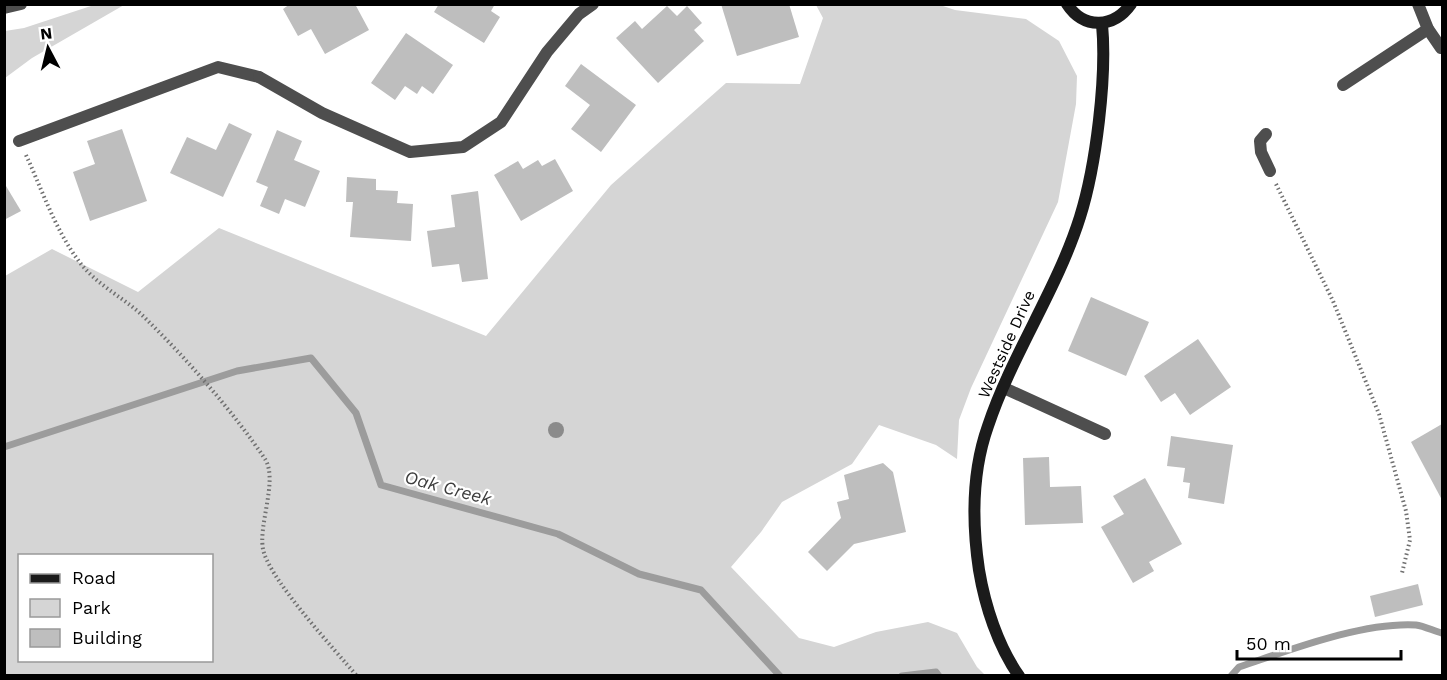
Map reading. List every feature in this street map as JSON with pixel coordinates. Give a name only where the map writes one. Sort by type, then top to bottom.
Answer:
[{"type":"street","points":[[4,8],[21,4]]},
{"type":"street","points":[[19,141],[218,67],[259,77],[322,113],[410,152],[464,147],[501,122],[547,52],[579,14],[593,4]]},
{"type":"street","points":[[1067,4],[1080,19],[1102,24],[1124,15],[1131,4]]},
{"type":"street","points":[[1418,4],[1428,29],[1442,48]]},
{"type":"street","name":"Westside Drive","points":[[1019,675],[995,628],[986,600],[976,553],[977,470],[988,426],[1080,218],[1094,159],[1104,49],[1102,24]]},
{"type":"street","points":[[1343,85],[1428,29]]},
{"type":"street","points":[[1266,134],[1260,141],[1261,152],[1270,171]]},
{"type":"street","points":[[1004,388],[1105,434]]},
{"type":"path","points":[[19,141],[65,241],[82,266],[103,286],[147,319],[247,434],[267,462],[269,492],[263,551],[276,576],[357,675]]},
{"type":"path","points":[[1270,171],[1334,302],[1379,414],[1406,511],[1410,540],[1402,573]]},
{"type":"green space","points":[[94,5],[124,5],[32,58],[5,78],[5,31],[24,28]]},
{"type":"green space","points":[[816,5],[940,5],[955,10],[1026,19],[1059,41],[1077,76],[1076,104],[1058,202],[971,388],[959,420],[957,459],[936,445],[879,425],[852,464],[782,502],[761,532],[731,567],[799,638],[834,647],[876,632],[928,622],[957,633],[977,667],[985,675],[5,675],[5,276],[52,249],[138,292],[219,228],[486,336],[611,185],[726,83],[800,84],[823,18]]},
{"type":"building","points":[[290,4],[355,4],[369,30],[325,54],[311,29],[298,36],[283,9]]},
{"type":"building","points":[[439,4],[495,4],[491,11],[500,17],[484,43],[434,12]]},
{"type":"building","points":[[721,4],[789,4],[799,37],[737,56]]},
{"type":"building","points":[[667,6],[677,16],[687,6],[702,23],[694,30],[704,41],[658,83],[616,38],[635,21],[642,29]]},
{"type":"building","points":[[406,33],[453,65],[433,94],[422,86],[417,94],[405,86],[395,100],[371,83]]},
{"type":"building","points":[[581,64],[636,105],[601,152],[571,129],[590,105],[565,86]]},
{"type":"building","points":[[229,123],[252,134],[223,197],[170,173],[187,137],[216,150]]},
{"type":"building","points":[[122,129],[147,201],[90,221],[73,172],[95,164],[87,141]]},
{"type":"building","points":[[277,130],[302,141],[294,160],[320,171],[305,207],[285,199],[279,214],[260,206],[268,187],[256,182]]},
{"type":"building","points":[[555,159],[573,191],[521,221],[494,175],[518,161],[523,169],[538,160],[542,166]]},
{"type":"building","points":[[347,177],[376,179],[376,190],[398,191],[397,203],[413,204],[411,241],[350,237],[353,202],[346,202]]},
{"type":"building","points":[[6,186],[21,211],[4,220],[4,187]]},
{"type":"building","points":[[478,191],[488,279],[462,282],[459,264],[432,267],[427,231],[455,227],[451,195]]},
{"type":"building","points":[[1091,297],[1149,322],[1126,376],[1068,351]]},
{"type":"building","points":[[1198,339],[1231,387],[1190,415],[1175,393],[1161,402],[1144,376]]},
{"type":"building","points":[[1442,424],[1442,500],[1411,442]]},
{"type":"building","points":[[1171,436],[1233,445],[1224,504],[1188,498],[1190,483],[1183,482],[1185,468],[1167,466]]},
{"type":"building","points":[[1049,457],[1050,487],[1081,486],[1083,523],[1025,525],[1023,458]]},
{"type":"building","points":[[883,463],[893,472],[906,532],[854,544],[827,571],[808,552],[841,518],[837,502],[849,499],[844,475]]},
{"type":"building","points":[[1145,478],[1182,544],[1149,562],[1154,571],[1133,583],[1101,527],[1124,514],[1113,496]]},
{"type":"building","points":[[1418,584],[1423,605],[1375,617],[1370,596]]},
{"type":"waterway","name":"Oak Creek","points":[[4,447],[237,371],[311,358],[356,413],[381,485],[558,534],[639,574],[701,590],[780,676]]},
{"type":"waterway","name":"Oak Creek","points":[[1231,676],[1239,667],[1350,632],[1395,625],[1416,625],[1442,633]]},
{"type":"waterway","name":"Oak Creek","points":[[902,676],[936,672],[939,676]]}]
